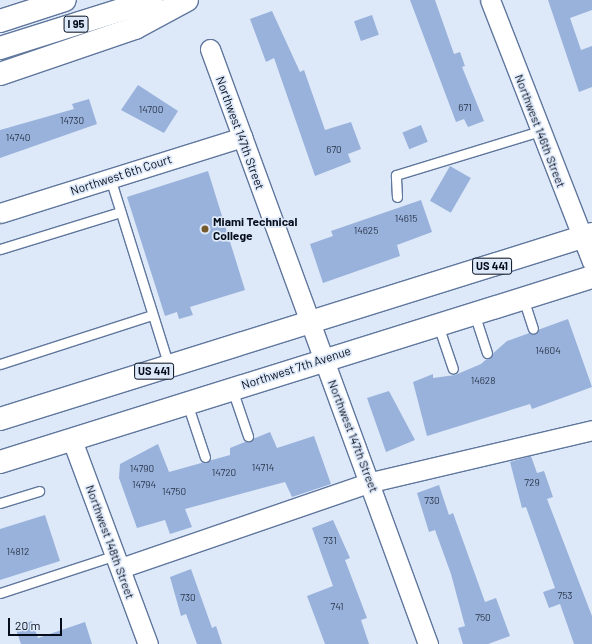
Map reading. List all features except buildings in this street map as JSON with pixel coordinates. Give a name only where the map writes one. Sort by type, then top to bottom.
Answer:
[{"type":"main road","points":[[0,21],[65,0]]},
{"type":"main road","name":"I 95","points":[[0,48],[152,0]]},
{"type":"main road","points":[[0,74],[134,28],[187,0]]},
{"type":"main road","name":"US 441","points":[[0,419],[586,236]]},
{"type":"main road","name":"Northwest 7th Avenue","points":[[0,462],[324,359],[592,277]]},
{"type":"street","name":"Northwest 146th Street","points":[[490,0],[540,131],[586,236],[592,262]]},
{"type":"street","name":"Northwest 147th Street","points":[[210,49],[308,323],[324,359],[371,482],[428,644]]},
{"type":"street","name":"Northwest 6th Court","points":[[0,213],[242,137]]},
{"type":"street","points":[[118,562],[371,482],[592,430]]},
{"type":"street","name":"Northwest 148th Street","points":[[72,440],[148,644]]},
{"type":"lane","points":[[397,197],[396,175],[540,131]]},
{"type":"lane","points":[[110,178],[169,366]]},
{"type":"lane","points":[[0,249],[120,212]]},
{"type":"lane","points":[[523,298],[533,328]]},
{"type":"lane","points":[[474,313],[487,353]]},
{"type":"lane","points":[[0,364],[152,315]]},
{"type":"lane","points":[[438,324],[453,369]]},
{"type":"lane","points":[[232,388],[248,436]]},
{"type":"lane","points":[[187,403],[205,457]]},
{"type":"lane","points":[[0,503],[39,491]]},
{"type":"lane","points":[[0,593],[118,562]]},
{"type":"place","name":"Miami Technical College","points":[[205,229]]}]
